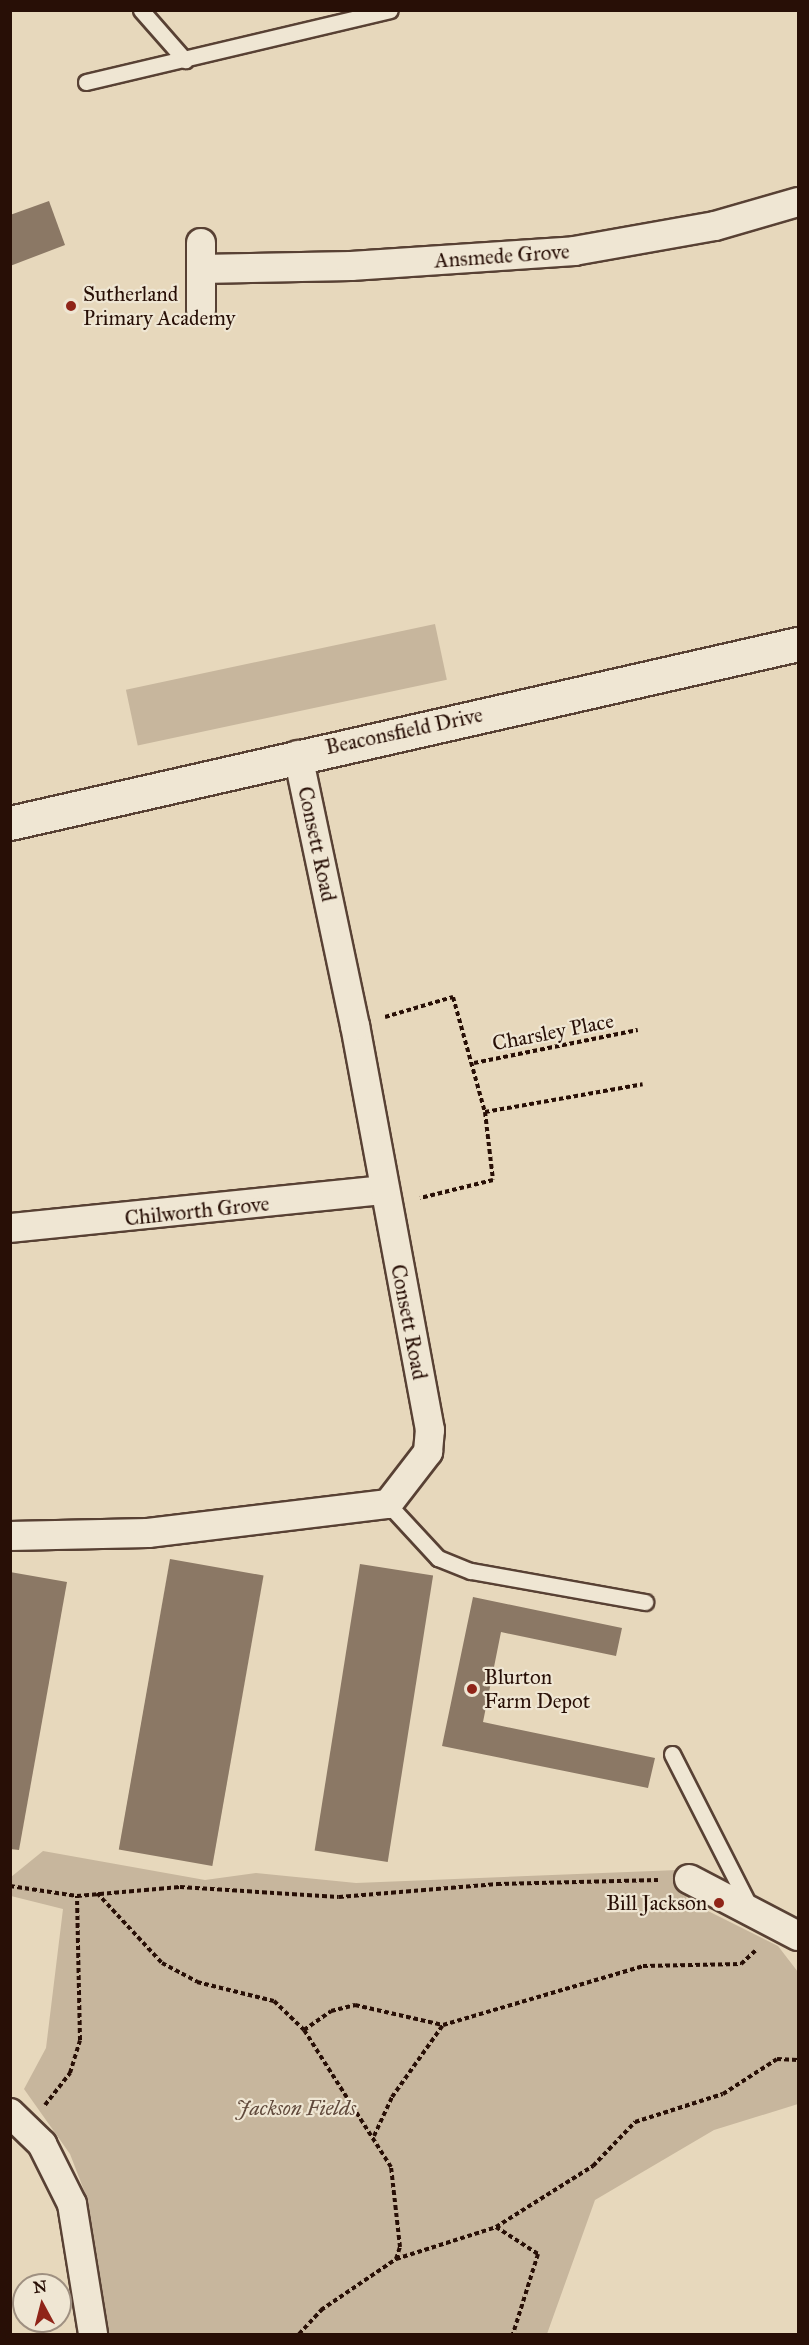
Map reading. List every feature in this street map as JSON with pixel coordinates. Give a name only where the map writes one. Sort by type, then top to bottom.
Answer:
[{"type":"street","name":"Ansmede Grove","points":[[201,310],[201,256],[351,266],[574,251],[715,226],[798,202]]},
{"type":"street","name":"Beaconsfield Drive","points":[[10,823],[298,754],[798,644]]},
{"type":"street","name":"Consett Road","points":[[298,754],[355,1026],[384,1198],[430,1430],[428,1452],[388,1504]]},
{"type":"street","name":"Chilworth Grove","points":[[10,1228],[384,1198]]},
{"type":"street","points":[[10,1536],[148,1533],[388,1504]]},
{"type":"street","points":[[689,1879],[790,1931]]},
{"type":"street","points":[[17,2118],[57,2168],[72,2204],[93,2334]]},
{"type":"lane","points":[[141,10],[185,60]]},
{"type":"lane","points":[[86,82],[390,10]]},
{"type":"lane","points":[[388,1504],[438,1558],[471,1571],[645,1602]]},
{"type":"lane","points":[[672,1754],[752,1912]]},
{"type":"path","name":"Charsley Place","points":[[355,1026],[453,997],[474,1063],[484,1112],[493,1180],[384,1198]]},
{"type":"path","name":"Charsley Place","points":[[474,1063],[638,1030]]},
{"type":"path","points":[[484,1112],[644,1084]]},
{"type":"path","points":[[10,1886],[77,1896],[180,1887],[339,1897],[497,1884],[689,1879]]},
{"type":"path","points":[[97,1893],[162,1963],[197,1982],[274,2001],[304,2030],[391,2167],[401,2234],[396,2259]]},
{"type":"path","points":[[17,2118],[70,2073],[80,2040],[77,1896]]},
{"type":"path","points":[[304,2030],[331,2011],[355,2006],[443,2025],[643,1966],[741,1964],[790,1931]]},
{"type":"path","points":[[373,2137],[392,2097],[443,2025]]},
{"type":"path","points":[[299,2334],[321,2310],[396,2259],[496,2227],[593,2166],[635,2122],[723,2094],[777,2059],[798,2060]]},
{"type":"path","points":[[496,2227],[538,2254],[513,2334]]},
{"type":"green space","points":[[435,624],[447,680],[138,745],[126,690]]},
{"type":"green space","name":"Jackson Fields","points":[[43,1851],[205,1880],[256,1873],[356,1883],[678,1870],[689,1879],[686,1900],[778,1946],[798,1972],[798,2104],[714,2130],[595,2200],[547,2334],[102,2334],[85,2193],[70,2154],[24,2089],[46,2048],[63,1909],[11,1896],[11,1877]]},
{"type":"building","points":[[49,201],[65,245],[10,266],[10,215]]},
{"type":"building","points":[[170,1559],[264,1575],[212,1866],[119,1850]]},
{"type":"building","points":[[360,1564],[433,1576],[388,1862],[315,1850]]},
{"type":"building","points":[[10,1572],[67,1582],[19,1850],[10,1849]]},
{"type":"building","name":"Blurton Farm Depot","points":[[473,1597],[622,1628],[616,1656],[501,1632],[483,1722],[655,1758],[648,1788],[442,1746]]},
{"type":"place","name":"Sutherland Primary Academy","points":[[71,306]]},
{"type":"place","name":"Blurton Farm Depot","points":[[472,1689]]},
{"type":"place","name":"Bill Jackson","points":[[719,1903]]}]
